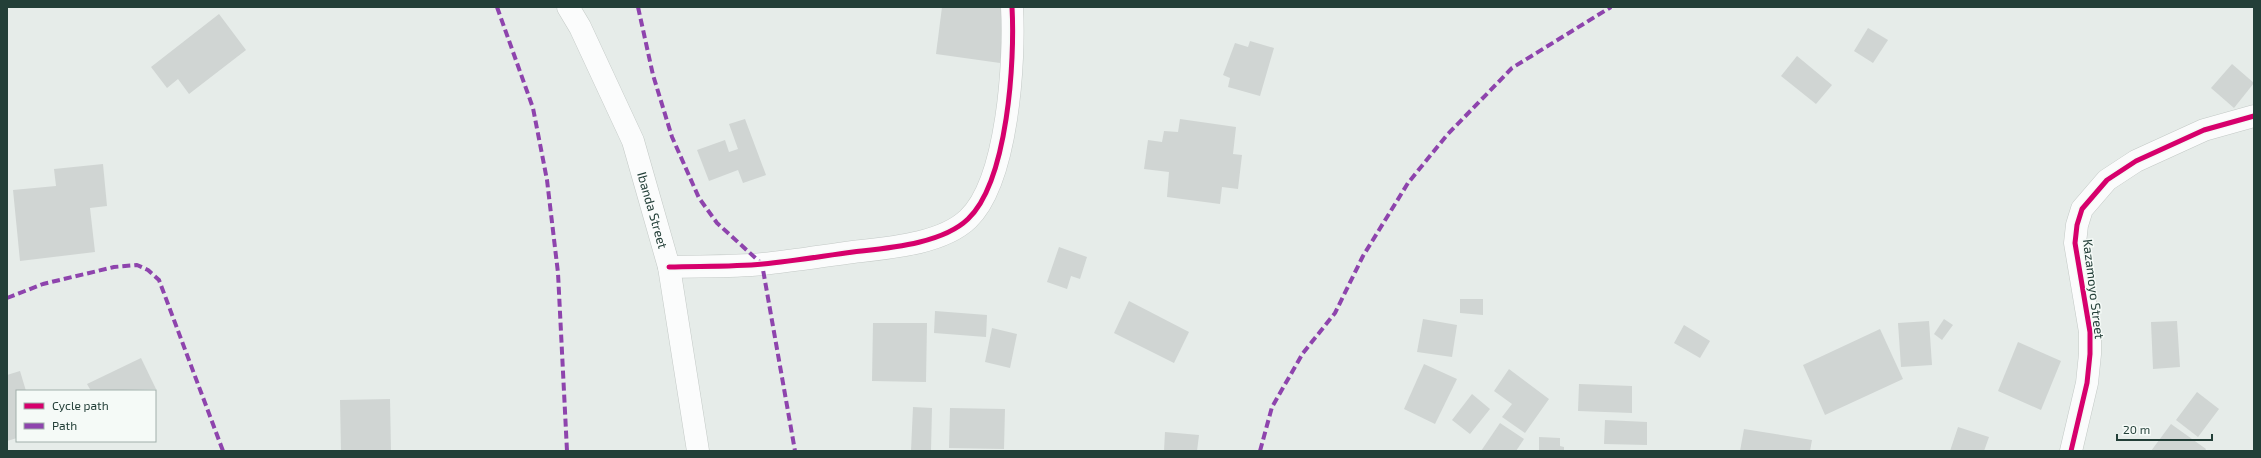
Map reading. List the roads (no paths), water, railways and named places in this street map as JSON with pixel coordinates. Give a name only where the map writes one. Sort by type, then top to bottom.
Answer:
[{"type":"street","name":"Ibanda Street","points":[[568,7],[580,28],[633,141],[669,267],[698,451]]},
{"type":"street","points":[[669,267],[762,264],[872,250],[937,237],[963,224],[975,211],[985,194],[995,171],[1003,141],[1012,61],[1012,7]]},
{"type":"street","name":"Kazamoyo Street","points":[[2070,451],[2087,383],[2090,354],[2090,332],[2075,243],[2077,225],[2082,209],[2107,180],[2136,162],[2204,130],[2254,116]]}]
